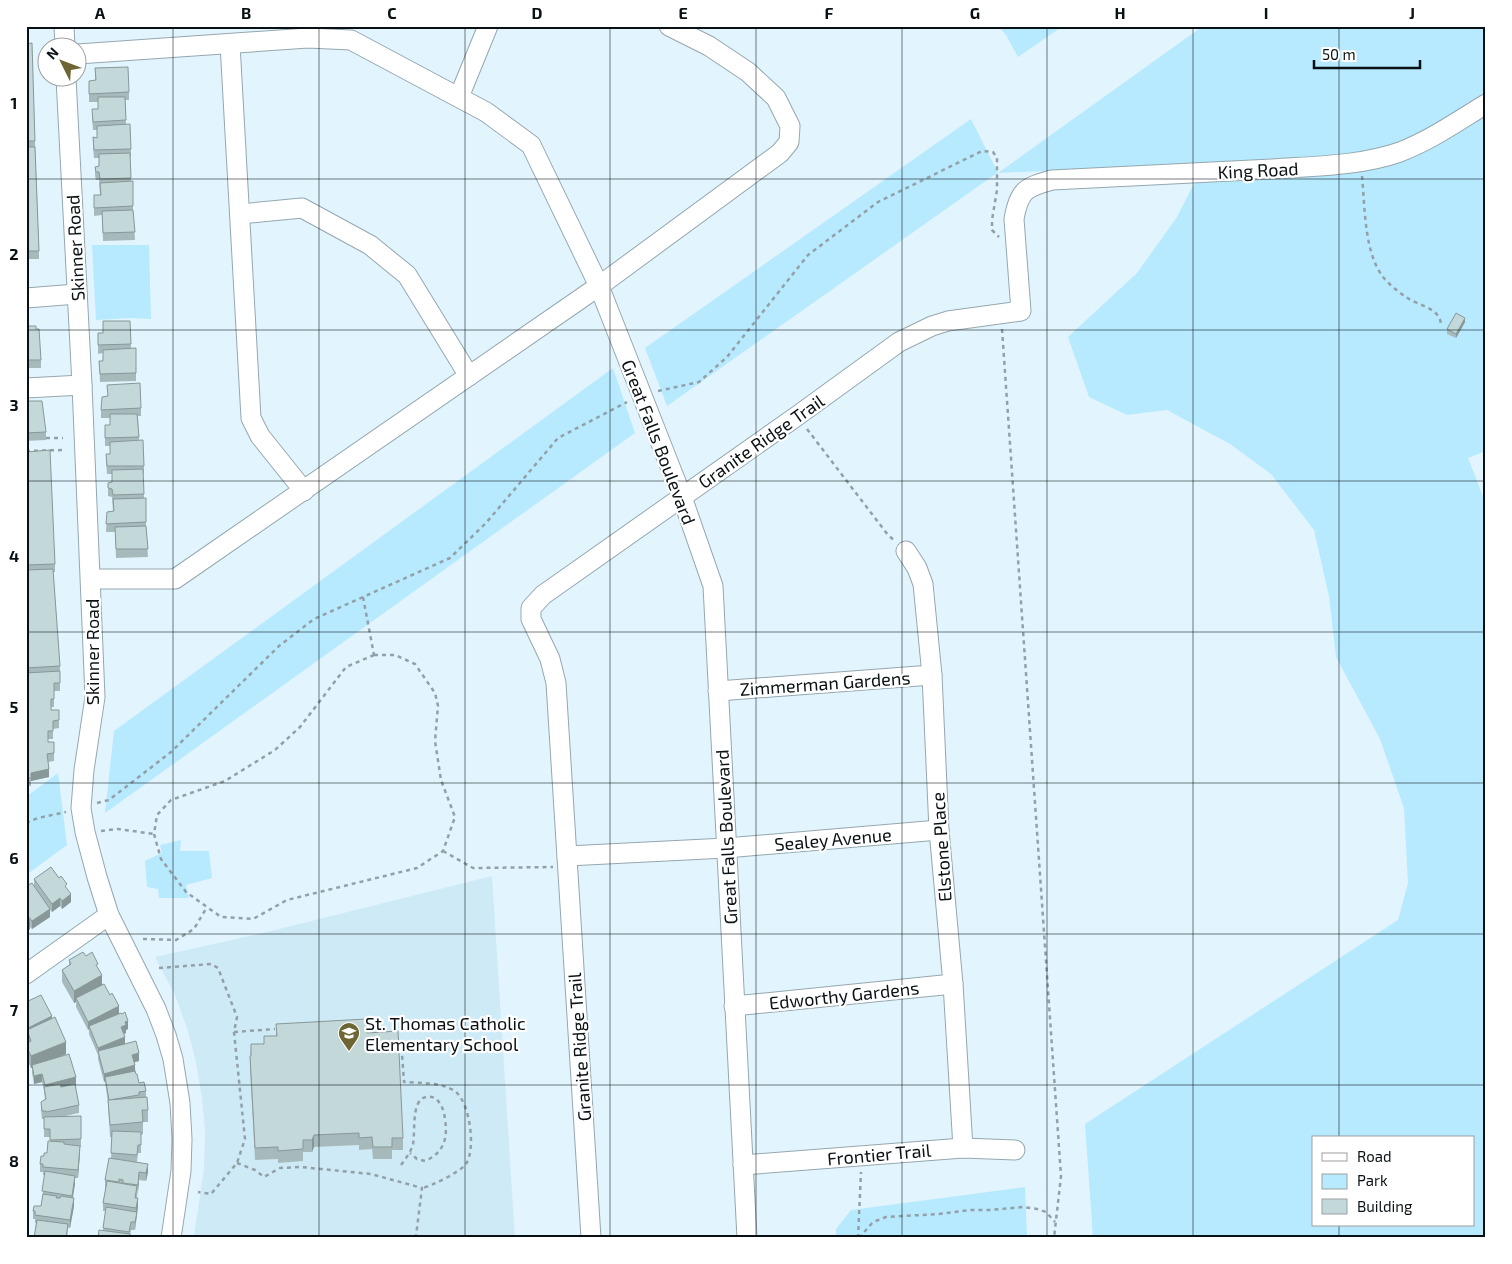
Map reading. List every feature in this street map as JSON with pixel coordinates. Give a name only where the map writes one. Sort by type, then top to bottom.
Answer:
[{"type":"street","points":[[458,97],[488,26]]},
{"type":"street","points":[[91,579],[176,579],[599,286],[780,153],[789,142],[790,126],[776,98],[748,72],[709,46],[668,26]]},
{"type":"street","name":"Great Falls Boulevard","points":[[88,53],[308,38],[350,40],[486,112],[531,145],[599,286],[682,497],[713,586],[747,1238]]},
{"type":"street","points":[[230,44],[251,418],[260,436],[304,491]]},
{"type":"street","name":"Skinner Road","points":[[67,88],[82,385],[95,697],[84,770],[81,808],[85,832],[108,915],[156,1009],[166,1035],[176,1073],[182,1121],[182,1156],[171,1238]]},
{"type":"street","name":"King Road","points":[[1017,255],[1014,219],[1016,206],[1021,196],[1030,186],[1052,180],[1219,172],[1360,161],[1398,152],[1430,140],[1486,104]]},
{"type":"street","points":[[240,214],[302,208],[370,245],[407,275],[470,376]]},
{"type":"street","name":"Granite Ridge Trail","points":[[591,1238],[556,683],[550,659],[531,619],[531,608],[542,596],[899,342],[948,321],[1022,311],[1017,255]]},
{"type":"street","points":[[26,298],[77,294]]},
{"type":"street","points":[[26,388],[82,385]]},
{"type":"street","name":"Elstone Place","points":[[906,551],[917,568],[923,584],[932,674],[939,830],[953,984],[963,1148]]},
{"type":"street","name":"Zimmerman Gardens","points":[[718,691],[932,674]]},
{"type":"street","name":"Sealey Avenue","points":[[726,848],[939,830]]},
{"type":"street","points":[[567,861],[726,848]]},
{"type":"street","points":[[26,974],[108,915]]},
{"type":"street","name":"Edworthy Gardens","points":[[734,1006],[953,984]]},
{"type":"street","name":"Frontier Trail","points":[[743,1165],[963,1148],[1015,1150]]},
{"type":"path","points":[[26,823],[38,818],[109,800],[171,752],[279,646],[314,619],[450,558],[486,523],[558,438],[642,395],[699,382],[727,357],[808,256],[878,202],[982,151],[993,152],[997,158],[997,190],[992,230],[1017,255]]},
{"type":"path","points":[[1360,161],[1366,219],[1373,260],[1383,277],[1408,299],[1435,312],[1440,318],[1441,324]]},
{"type":"path","points":[[1002,325],[1061,1176],[1054,1238]]},
{"type":"path","points":[[797,416],[888,535],[906,551]]},
{"type":"path","points":[[46,438],[63,438]]},
{"type":"path","points":[[26,451],[64,450]]},
{"type":"path","points":[[363,598],[374,654]]},
{"type":"path","points":[[374,654],[394,656],[414,664],[435,693],[438,706],[436,741],[440,780],[455,817],[443,851],[417,868],[287,900],[253,919],[222,916],[186,892],[161,859],[154,834],[157,815],[170,800],[225,781],[275,750],[300,727],[346,667],[374,654]]},
{"type":"path","points":[[85,832],[118,829],[154,834]]},
{"type":"path","points":[[443,851],[472,868],[567,861]]},
{"type":"path","points":[[143,940],[176,940],[194,929],[207,906]]},
{"type":"path","points":[[159,968],[211,964],[215,966],[218,968],[236,1017],[234,1032],[245,1139],[237,1163],[211,1194],[198,1192]]},
{"type":"path","points":[[234,1032],[275,1029]]},
{"type":"path","points":[[237,1163],[255,1170],[264,1177],[280,1168],[301,1168],[371,1174],[422,1188],[463,1167],[469,1158],[472,1136],[471,1124],[461,1100],[456,1092],[438,1085],[404,1082],[400,1040]]},
{"type":"path","points":[[401,1164],[410,1153],[414,1143],[415,1110],[425,1097],[435,1098],[444,1110],[447,1130],[444,1142],[436,1154],[425,1161],[417,1159],[410,1153]]},
{"type":"path","points":[[858,1238],[862,1172]]},
{"type":"path","points":[[416,1236],[422,1188]]},
{"type":"path","points":[[858,1238],[873,1222],[886,1217],[970,1210],[1037,1208],[1046,1212],[1056,1222]]},
{"type":"shaded area","name":"St. Thomas Catholic Elementary School","points":[[492,876],[515,1238],[209,1238],[194,1236],[204,1169],[205,1131],[202,1098],[196,1062],[187,1028],[175,995],[155,957],[263,933]]},
{"type":"green space","points":[[998,26],[1063,26],[1018,57],[1006,35]]},
{"type":"green space","points":[[1203,26],[1486,26],[1486,451],[1468,458],[1486,504],[1486,1238],[1093,1238],[1085,1124],[1398,920],[1408,883],[1404,808],[1380,739],[1336,657],[1329,596],[1314,530],[1271,474],[1230,444],[1167,410],[1127,415],[1089,397],[1068,337],[1137,273],[1177,217],[1204,164],[998,173]]},
{"type":"green space","points":[[971,119],[998,173],[667,406],[645,348]]},
{"type":"green space","points":[[92,245],[149,245],[151,319],[96,320]]},
{"type":"green space","points":[[613,368],[635,433],[105,813],[114,731]]},
{"type":"green space","points":[[58,773],[67,845],[26,875],[26,797]]},
{"type":"green space","points":[[181,840],[180,851],[209,851],[212,878],[186,885],[189,898],[159,898],[158,889],[147,887],[145,861],[162,853],[160,845]]},
{"type":"green space","points":[[1025,1187],[1027,1238],[836,1238],[836,1229],[851,1210]]},
{"type":"building","points":[[32,43],[35,141],[26,141],[26,44]]},
{"type":"building","points":[[128,67],[129,92],[89,94],[89,81],[96,80],[95,68]]},
{"type":"building","points":[[98,97],[125,97],[126,120],[93,122],[92,109],[98,109]]},
{"type":"building","points":[[130,124],[131,149],[94,150],[93,137],[97,138],[97,126]]},
{"type":"building","points":[[26,147],[35,147],[39,251],[26,251]]},
{"type":"building","points":[[130,153],[131,178],[100,179],[99,172],[96,172],[95,167],[99,166],[99,154]]},
{"type":"building","points":[[133,181],[133,206],[94,208],[94,195],[101,195],[100,183]]},
{"type":"building","points":[[133,210],[135,232],[103,233],[102,211]]},
{"type":"building","points":[[1456,313],[1465,318],[1456,334],[1447,329]]},
{"type":"building","points":[[103,321],[130,321],[131,344],[98,345],[98,333],[103,333]]},
{"type":"building","points":[[26,326],[36,326],[36,329],[39,329],[41,360],[26,360]]},
{"type":"building","points":[[136,348],[136,373],[100,374],[99,361],[103,361],[103,350]]},
{"type":"building","points":[[140,383],[141,408],[101,410],[102,397],[108,396],[107,385]]},
{"type":"building","points":[[26,401],[42,401],[46,432],[26,433]]},
{"type":"building","points":[[110,414],[137,414],[139,437],[105,438],[105,425],[110,425]]},
{"type":"building","points":[[143,440],[144,466],[107,466],[106,454],[110,454],[110,442]]},
{"type":"building","points":[[50,450],[55,564],[26,565],[26,452]]},
{"type":"building","points":[[143,469],[144,494],[113,495],[112,489],[108,488],[108,483],[112,482],[112,470]]},
{"type":"building","points":[[146,498],[146,522],[106,524],[107,512],[114,511],[113,499]]},
{"type":"building","points":[[146,526],[148,549],[116,549],[115,527]]},
{"type":"building","points":[[53,569],[60,666],[26,668],[26,570]]},
{"type":"building","points":[[60,671],[60,683],[54,683],[54,699],[51,699],[51,710],[59,710],[59,720],[53,721],[53,731],[48,731],[48,742],[54,742],[54,753],[47,754],[49,769],[31,773],[31,778],[26,778],[26,673]]},
{"type":"building","points":[[51,867],[59,878],[61,876],[67,884],[65,886],[71,894],[62,901],[60,898],[52,904],[34,879]]},
{"type":"building","points":[[32,883],[50,909],[32,921],[26,914],[26,886]]},
{"type":"building","points":[[26,915],[30,921],[26,924]]},
{"type":"building","points":[[83,952],[86,956],[92,952],[98,964],[96,965],[102,975],[74,991],[62,970],[71,964],[69,960]]},
{"type":"building","points":[[104,984],[110,995],[112,993],[119,1006],[88,1022],[76,998]]},
{"type":"building","points":[[41,995],[52,1016],[26,1029],[26,1002]]},
{"type":"building","points":[[125,1012],[128,1021],[125,1022],[126,1025],[121,1027],[125,1037],[98,1048],[89,1026]]},
{"type":"building","points":[[55,1017],[66,1042],[31,1056],[26,1046],[26,1043],[31,1041],[27,1030]]},
{"type":"building","points":[[366,1019],[367,1033],[398,1031],[403,1138],[392,1138],[392,1147],[373,1147],[372,1137],[359,1138],[359,1133],[314,1135],[312,1140],[303,1140],[303,1149],[278,1151],[278,1147],[255,1148],[251,1044],[264,1044],[264,1036],[277,1036],[276,1024]]},
{"type":"building","points":[[136,1041],[139,1053],[132,1055],[135,1065],[104,1074],[98,1051]]},
{"type":"building","points":[[69,1054],[76,1077],[45,1085],[42,1074],[34,1076],[32,1065]]},
{"type":"building","points":[[135,1071],[139,1083],[144,1082],[146,1091],[139,1092],[139,1095],[109,1100],[105,1077]]},
{"type":"building","points":[[60,1084],[61,1087],[75,1084],[79,1105],[46,1112],[42,1111],[41,1102],[46,1099],[44,1087]]},
{"type":"building","points":[[147,1097],[148,1110],[142,1110],[143,1122],[110,1125],[108,1100]]},
{"type":"building","points":[[81,1116],[81,1139],[50,1140],[50,1129],[44,1129],[44,1117]]},
{"type":"building","points":[[112,1131],[141,1132],[141,1145],[138,1145],[137,1155],[111,1153]]},
{"type":"building","points":[[48,1141],[80,1146],[78,1170],[43,1167],[43,1164],[40,1164],[41,1156],[47,1153]]},
{"type":"building","points":[[109,1158],[148,1164],[146,1173],[139,1172],[138,1185],[123,1183],[123,1180],[119,1179],[119,1182],[105,1180]]},
{"type":"building","points":[[45,1171],[75,1176],[72,1196],[42,1191]]},
{"type":"building","points":[[107,1181],[137,1186],[135,1198],[138,1198],[136,1208],[103,1203]]},
{"type":"building","points":[[43,1194],[57,1196],[56,1198],[61,1196],[74,1198],[70,1220],[35,1215],[35,1211],[33,1211],[34,1206],[41,1206]]},
{"type":"building","points":[[106,1207],[137,1212],[135,1222],[131,1222],[129,1232],[103,1228]]},
{"type":"building","points":[[37,1220],[68,1224],[66,1238],[34,1238]]},
{"type":"building","points":[[99,1230],[130,1234],[130,1238],[98,1238]]},
{"type":"place","name":"St. Thomas Catholic Elementary School","points":[[349,1052]]}]
